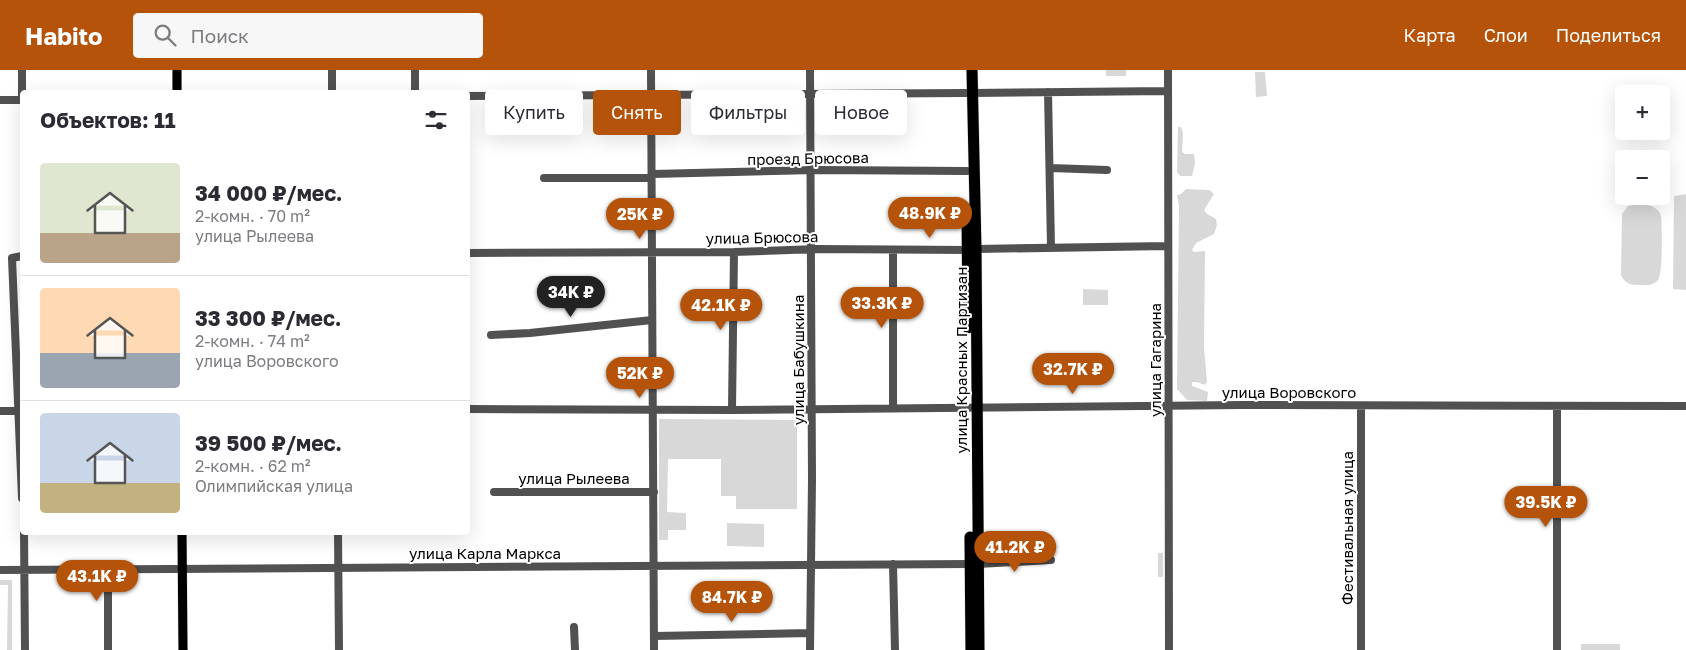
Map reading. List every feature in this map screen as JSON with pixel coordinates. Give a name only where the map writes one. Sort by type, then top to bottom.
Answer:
[{"type":"highway","name":"улица Красных Партизан","points":[[966,70],[969,93],[972,250],[974,564],[971,650]]},
{"type":"highway","name":"улица Красных Партизан","points":[[972,70],[969,93],[967,171],[972,250]]},
{"type":"highway","name":"улица Красных Партизан","points":[[974,564],[979,650]]},
{"type":"main road","points":[[177,70],[177,90]]},
{"type":"main road","points":[[182,535],[183,650]]},
{"type":"street","points":[[22,70],[22,90]]},
{"type":"street","points":[[332,70],[332,90]]},
{"type":"street","points":[[415,70],[415,90]]},
{"type":"street","points":[[651,70],[651,90]]},
{"type":"street","name":"улица Бабушкина","points":[[810,70],[812,409],[810,650]]},
{"type":"street","name":"улица Гагарина","points":[[1168,70],[1169,650]]},
{"type":"street","points":[[681,95],[1168,91]]},
{"type":"street","points":[[1048,92],[1051,168],[1051,248]]},
{"type":"street","points":[[470,96],[593,95]]},
{"type":"street","points":[[0,100],[20,100]]},
{"type":"street","points":[[651,135],[654,650]]},
{"type":"street","points":[[1051,168],[1107,170]]},
{"type":"street","name":"проезд Брюсова","points":[[651,178],[653,174],[811,170],[967,171]]},
{"type":"street","points":[[544,178],[651,178]]},
{"type":"street","name":"улица Брюсова","points":[[470,253],[734,252],[811,249],[972,250],[1168,246]]},
{"type":"street","points":[[893,250],[893,408]]},
{"type":"street","points":[[732,410],[734,252]]},
{"type":"street","points":[[20,256],[12,258],[20,394]]},
{"type":"street","points":[[492,335],[530,334],[652,320]]},
{"type":"street","name":"улица Воровского","points":[[470,409],[732,410],[1169,406],[1686,406]]},
{"type":"street","name":"Фестивальная улица","points":[[1361,406],[1361,650]]},
{"type":"street","points":[[1557,406],[1557,650]]},
{"type":"street","points":[[0,411],[20,411]]},
{"type":"street","name":"улица Рылеева","points":[[494,492],[654,492]]},
{"type":"street","points":[[24,535],[26,570],[25,650]]},
{"type":"street","points":[[338,535],[339,650]]},
{"type":"street","name":"улица Карла Маркса","points":[[0,570],[974,564],[1051,560]]},
{"type":"street","points":[[893,564],[895,650]]},
{"type":"street","points":[[108,569],[108,650]]},
{"type":"street","points":[[574,627],[575,650]]},
{"type":"street","points":[[654,636],[810,633]]},
{"type":"shaded area","points":[[1106,70],[1126,70],[1126,76],[1106,76]]},
{"type":"shaded area","points":[[1255,72],[1265,72],[1267,96],[1256,97]]},
{"type":"shaded area","points":[[1178,127],[1181,127],[1183,133],[1182,152],[1194,154],[1195,163],[1192,176],[1180,176],[1177,172]]},
{"type":"shaded area","points":[[1186,189],[1209,190],[1214,194],[1204,210],[1216,219],[1217,225],[1214,234],[1196,243],[1192,250],[1194,252],[1205,251],[1204,348],[1207,381],[1205,385],[1192,382],[1192,386],[1208,392],[1207,401],[1187,400],[1177,389],[1179,206],[1177,195]]},
{"type":"shaded area","points":[[1686,194],[1686,290],[1673,289],[1674,196]]},
{"type":"shaded area","points":[[1646,205],[1656,208],[1661,215],[1662,249],[1660,276],[1656,282],[1649,285],[1629,283],[1621,275],[1622,214],[1628,206]]},
{"type":"shaded area","points":[[1083,289],[1108,290],[1108,305],[1083,305]]},
{"type":"shaded area","points":[[659,419],[797,420],[797,509],[736,509],[736,496],[721,496],[721,459],[668,459],[667,512],[686,513],[686,530],[668,530],[668,540],[659,540]]},
{"type":"shaded area","points":[[727,523],[764,524],[764,547],[727,546]]},
{"type":"shaded area","points":[[1158,553],[1163,553],[1163,577],[1158,577]]},
{"type":"shaded area","points":[[0,580],[12,580],[12,650],[7,650],[8,585],[0,585]]},
{"type":"shaded area","points":[[1581,644],[1620,644],[1620,650],[1581,650]]}]
